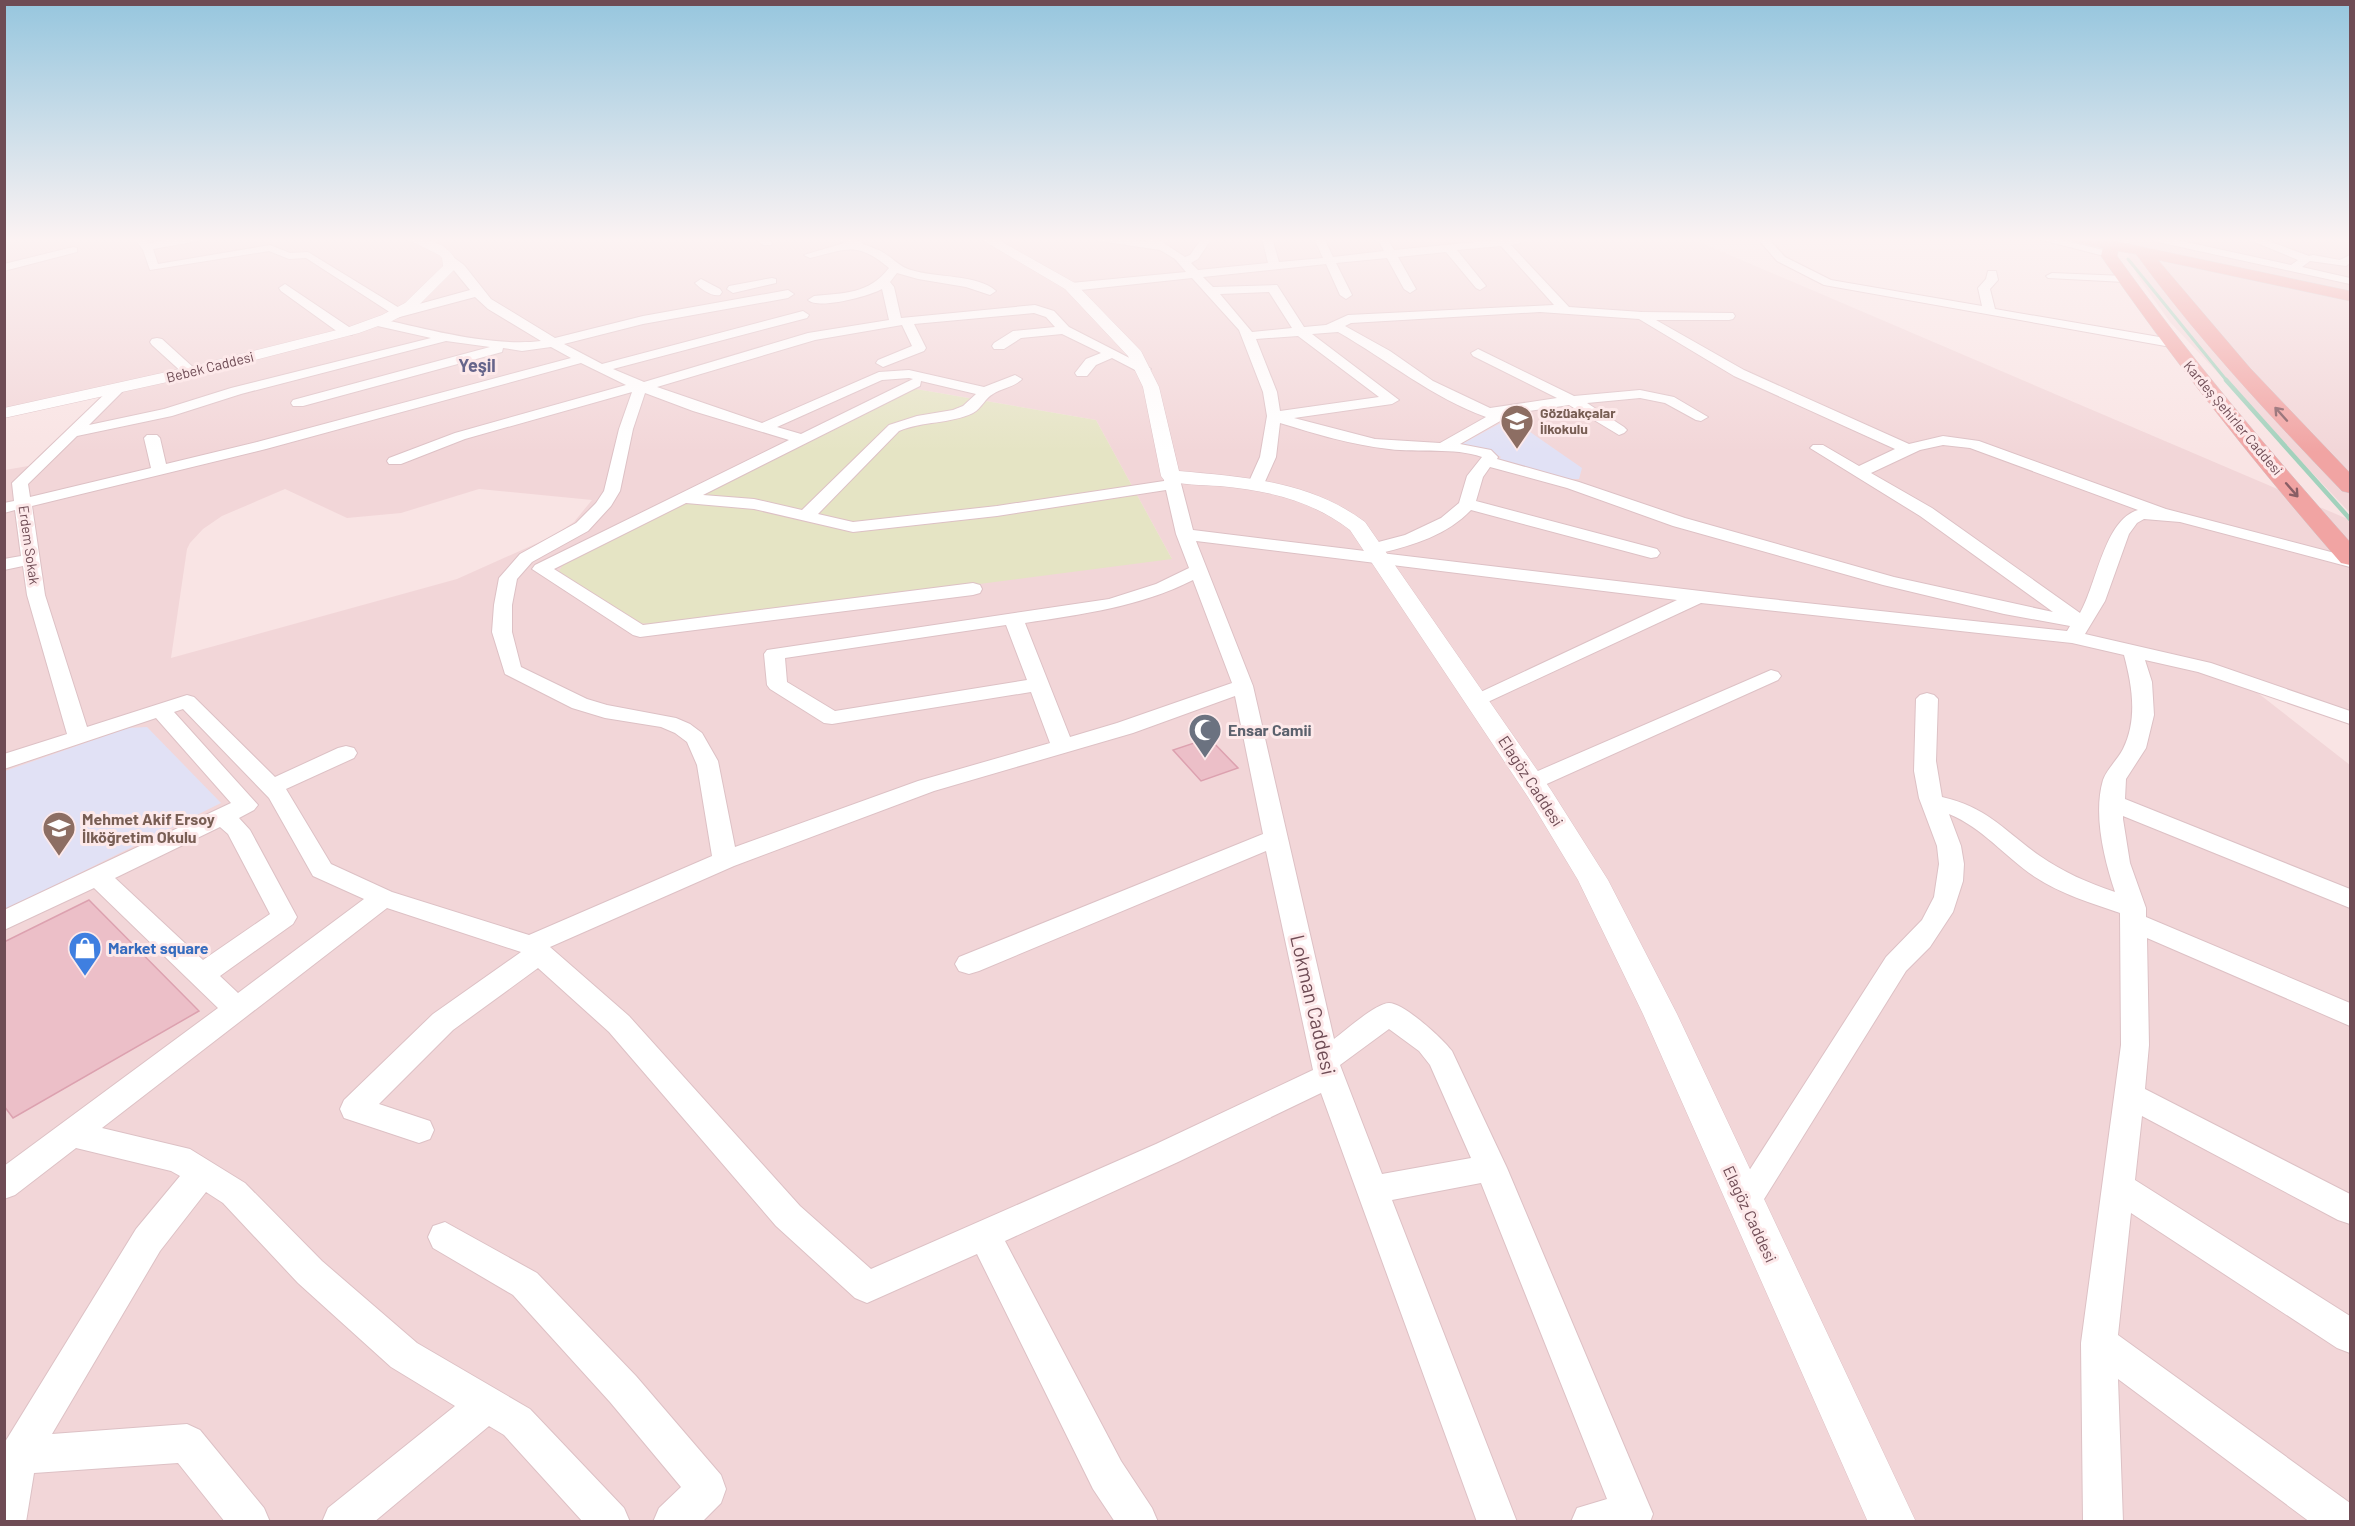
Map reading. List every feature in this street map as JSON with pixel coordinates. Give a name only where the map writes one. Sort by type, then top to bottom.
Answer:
[{"type":"main road","name":"Kardeş Şehirler Caddesi","points":[[2147,309],[2171,343],[2253,443],[2348,553]]},
{"type":"main road","points":[[2191,309],[2291,425],[2350,486]]},
{"type":"street","points":[[315,309],[347,332]]},
{"type":"street","points":[[391,309],[397,313],[412,309]]},
{"type":"street","name":"Bebek Caddesi","points":[[4,413],[190,372],[347,332],[377,322],[403,309]]},
{"type":"street","points":[[499,309],[551,343],[639,387],[803,439]]},
{"type":"street","points":[[298,403],[507,346],[551,343],[643,320],[703,309]]},
{"type":"street","points":[[883,363],[919,348],[901,322],[896,309]]},
{"type":"street","points":[[395,460],[460,436],[813,336],[901,322],[1033,309]]},
{"type":"street","points":[[1036,309],[1047,312],[1064,330],[1144,369]]},
{"type":"street","points":[[684,498],[740,501],[853,527],[997,511],[1172,480],[1151,387],[1144,369],[1127,344],[1093,309]]},
{"type":"street","points":[[1228,309],[1248,336],[1270,392],[1274,416],[1268,457],[1255,486]]},
{"type":"street","points":[[1274,416],[1392,400],[1300,332],[1286,309]]},
{"type":"street","points":[[1329,329],[1348,319],[1519,309]]},
{"type":"street","points":[[1551,309],[1642,316],[1729,315]]},
{"type":"street","points":[[1990,309],[2171,343]]},
{"type":"street","points":[[601,368],[803,315]]},
{"type":"street","points":[[1642,316],[1704,355],[1785,396],[1910,450]]},
{"type":"street","points":[[377,322],[446,337],[507,346]]},
{"type":"street","points":[[535,332],[557,327]]},
{"type":"street","points":[[1248,336],[1340,328],[1385,354],[1428,384],[1497,417],[1444,446]]},
{"type":"street","points":[[999,346],[1018,334],[1064,330]]},
{"type":"street","points":[[70,433],[167,413],[236,391],[446,337]]},
{"type":"street","points":[[158,342],[190,372]]},
{"type":"street","points":[[1478,353],[1572,400],[1619,430]]},
{"type":"street","points":[[1082,373],[1091,362],[1111,354]]},
{"type":"street","points":[[4,508],[401,409],[582,359]]},
{"type":"street","points":[[763,428],[886,375],[909,374],[985,392],[1015,379]]},
{"type":"street","points":[[915,383],[541,569],[640,631],[973,589]]},
{"type":"street","points":[[639,387],[626,429],[612,491],[603,506],[582,527],[526,558],[508,578],[502,619],[504,645],[512,670],[592,708],[659,719],[678,726],[693,737],[700,744],[707,761],[725,860]]},
{"type":"street","name":"Erdem Sokak","points":[[79,736],[36,595],[20,483],[118,389]]},
{"type":"street","points":[[806,516],[894,428],[911,420],[969,409],[981,402],[985,392]]},
{"type":"street","points":[[1487,413],[1572,400],[1651,395],[1670,400],[1701,417]]},
{"type":"street","points":[[1274,416],[1362,441],[1404,446],[1444,446],[1486,453],[1490,457],[1475,476],[1467,504],[1454,518],[1436,529],[1376,552]]},
{"type":"street","points":[[152,438],[159,470]]},
{"type":"street","points":[[1859,472],[1935,440],[1967,442],[2170,515],[2348,553]]},
{"type":"street","points":[[1818,448],[1926,512],[2077,630]]},
{"type":"street","points":[[1487,461],[1573,485],[1679,522],[1890,581],[2004,608],[2132,649],[2239,678],[2350,718]]},
{"type":"street","name":"Elagöz Caddesi","points":[[1172,480],[1255,486],[1296,494],[1330,507],[1358,526],[1376,552],[1532,782],[1593,880],[1626,943],[1892,1521]]},
{"type":"street","name":"Lokman Caddesi","points":[[1172,480],[1185,534],[1243,686],[1326,1068],[1497,1521]]},
{"type":"street","points":[[1467,504],[1651,553]]},
{"type":"street","points":[[2077,630],[2098,596],[2108,561],[2130,519],[2144,514],[2170,515]]},
{"type":"street","points":[[1185,534],[1376,552],[1698,597],[2077,630]]},
{"type":"street","points":[[4,565],[31,558]]},
{"type":"street","points":[[1039,684],[832,718],[777,685],[774,654],[1111,604],[1164,588],[1199,570]]},
{"type":"street","points":[[1477,701],[1698,597]]},
{"type":"street","points":[[1013,617],[1062,746]]},
{"type":"street","points":[[2103,1521],[2099,1344],[2135,1045],[2133,915],[2114,842],[2112,803],[2115,779],[2135,748],[2143,715],[2142,682],[2132,649]]},
{"type":"street","points":[[1532,782],[1771,676]]},
{"type":"street","points":[[419,1130],[355,1109],[443,1023],[534,949],[725,860],[926,786],[1125,728],[1243,686]]},
{"type":"street","points":[[1745,1202],[1896,964],[1926,936],[1945,904],[1951,876],[1951,862],[1944,830],[1932,802],[1925,765],[1927,699]]},
{"type":"street","points":[[4,762],[187,701],[278,794],[322,870],[383,898],[534,949],[619,1024],[788,1216],[867,1287],[1167,1153],[1326,1068],[1389,1014],[1429,1043],[1442,1059],[1491,1168],[1633,1514],[1591,1521]]},
{"type":"street","points":[[4,921],[246,805],[160,710]]},
{"type":"street","points":[[272,787],[346,753]]},
{"type":"street","points":[[1932,802],[1976,817],[1990,826],[2028,860],[2058,879],[2350,1015]]},
{"type":"street","points":[[2112,803],[2350,898]]},
{"type":"street","points":[[201,975],[284,917],[238,830],[223,816]]},
{"type":"street","points":[[969,964],[1275,838]]},
{"type":"street","points":[[97,876],[236,1008]]},
{"type":"street","points":[[4,1185],[383,898]]},
{"type":"street","points":[[2128,1095],[2350,1210]]},
{"type":"street","points":[[71,1134],[179,1159],[234,1193],[310,1272],[404,1355],[517,1422],[610,1521]]},
{"type":"street","points":[[1372,1190],[1491,1168]]},
{"type":"street","points":[[6,1521],[18,1455],[148,1240],[202,1173]]},
{"type":"street","points":[[2117,1186],[2350,1336]]},
{"type":"street","points":[[984,1233],[1107,1475],[1138,1521]]},
{"type":"street","points":[[445,1238],[525,1284],[622,1389],[707,1489],[673,1521]]},
{"type":"street","points":[[2099,1344],[2344,1521]]},
{"type":"street","points":[[342,1521],[487,1404]]},
{"type":"street","points":[[18,1455],[187,1443],[250,1521]]},
{"type":"shaded area","points":[[5,309],[1857,309],[2350,520],[2350,713],[2240,679],[2350,765],[2350,1521],[5,1522],[5,470],[34,465],[106,392],[5,414]],"holes":[[[916,389],[1096,420],[1172,559]],[[285,489],[347,518],[401,513],[479,489],[592,500],[574,522],[553,536],[457,579],[171,658],[187,549],[203,529],[222,516]]]},
{"type":"shaded area","points":[[2161,309],[2350,309],[2350,513],[2170,322]]},
{"type":"shaded area","name":"Gözüakçalar İlkokulu","points":[[1510,418],[1582,468],[1579,479],[1560,479],[1497,461],[1501,457],[1460,445]]},
{"type":"shaded area","name":"Mehmet Akif Ersoy İlköğretim Okulu","points":[[147,727],[221,803],[5,910],[5,771],[128,728]]},
{"type":"green space","points":[[916,389],[1096,420],[1172,559],[662,625],[640,623],[558,573],[564,563],[908,390]]},
{"type":"building","name":"Ensar Camii","points":[[1209,738],[1238,768],[1201,781],[1173,750]]},
{"type":"building","name":"Market square","points":[[89,900],[199,1011],[13,1118],[4,1106],[4,942]]},
{"type":"waterway","points":[[2169,309],[2227,381]]},
{"type":"waterway","points":[[2226,380],[2350,519]]},
{"type":"place","name":"Gözüakçalar İlkokulu","points":[[1517,450]]},
{"type":"place","name":"Ensar Camii","points":[[1205,759]]},
{"type":"place","name":"Mehmet Akif Ersoy İlköğretim Okulu","points":[[59,857]]},
{"type":"place","name":"Market square","points":[[85,977]]},
{"type":"district","name":"Yeşil","points":[[477,366]]}]
